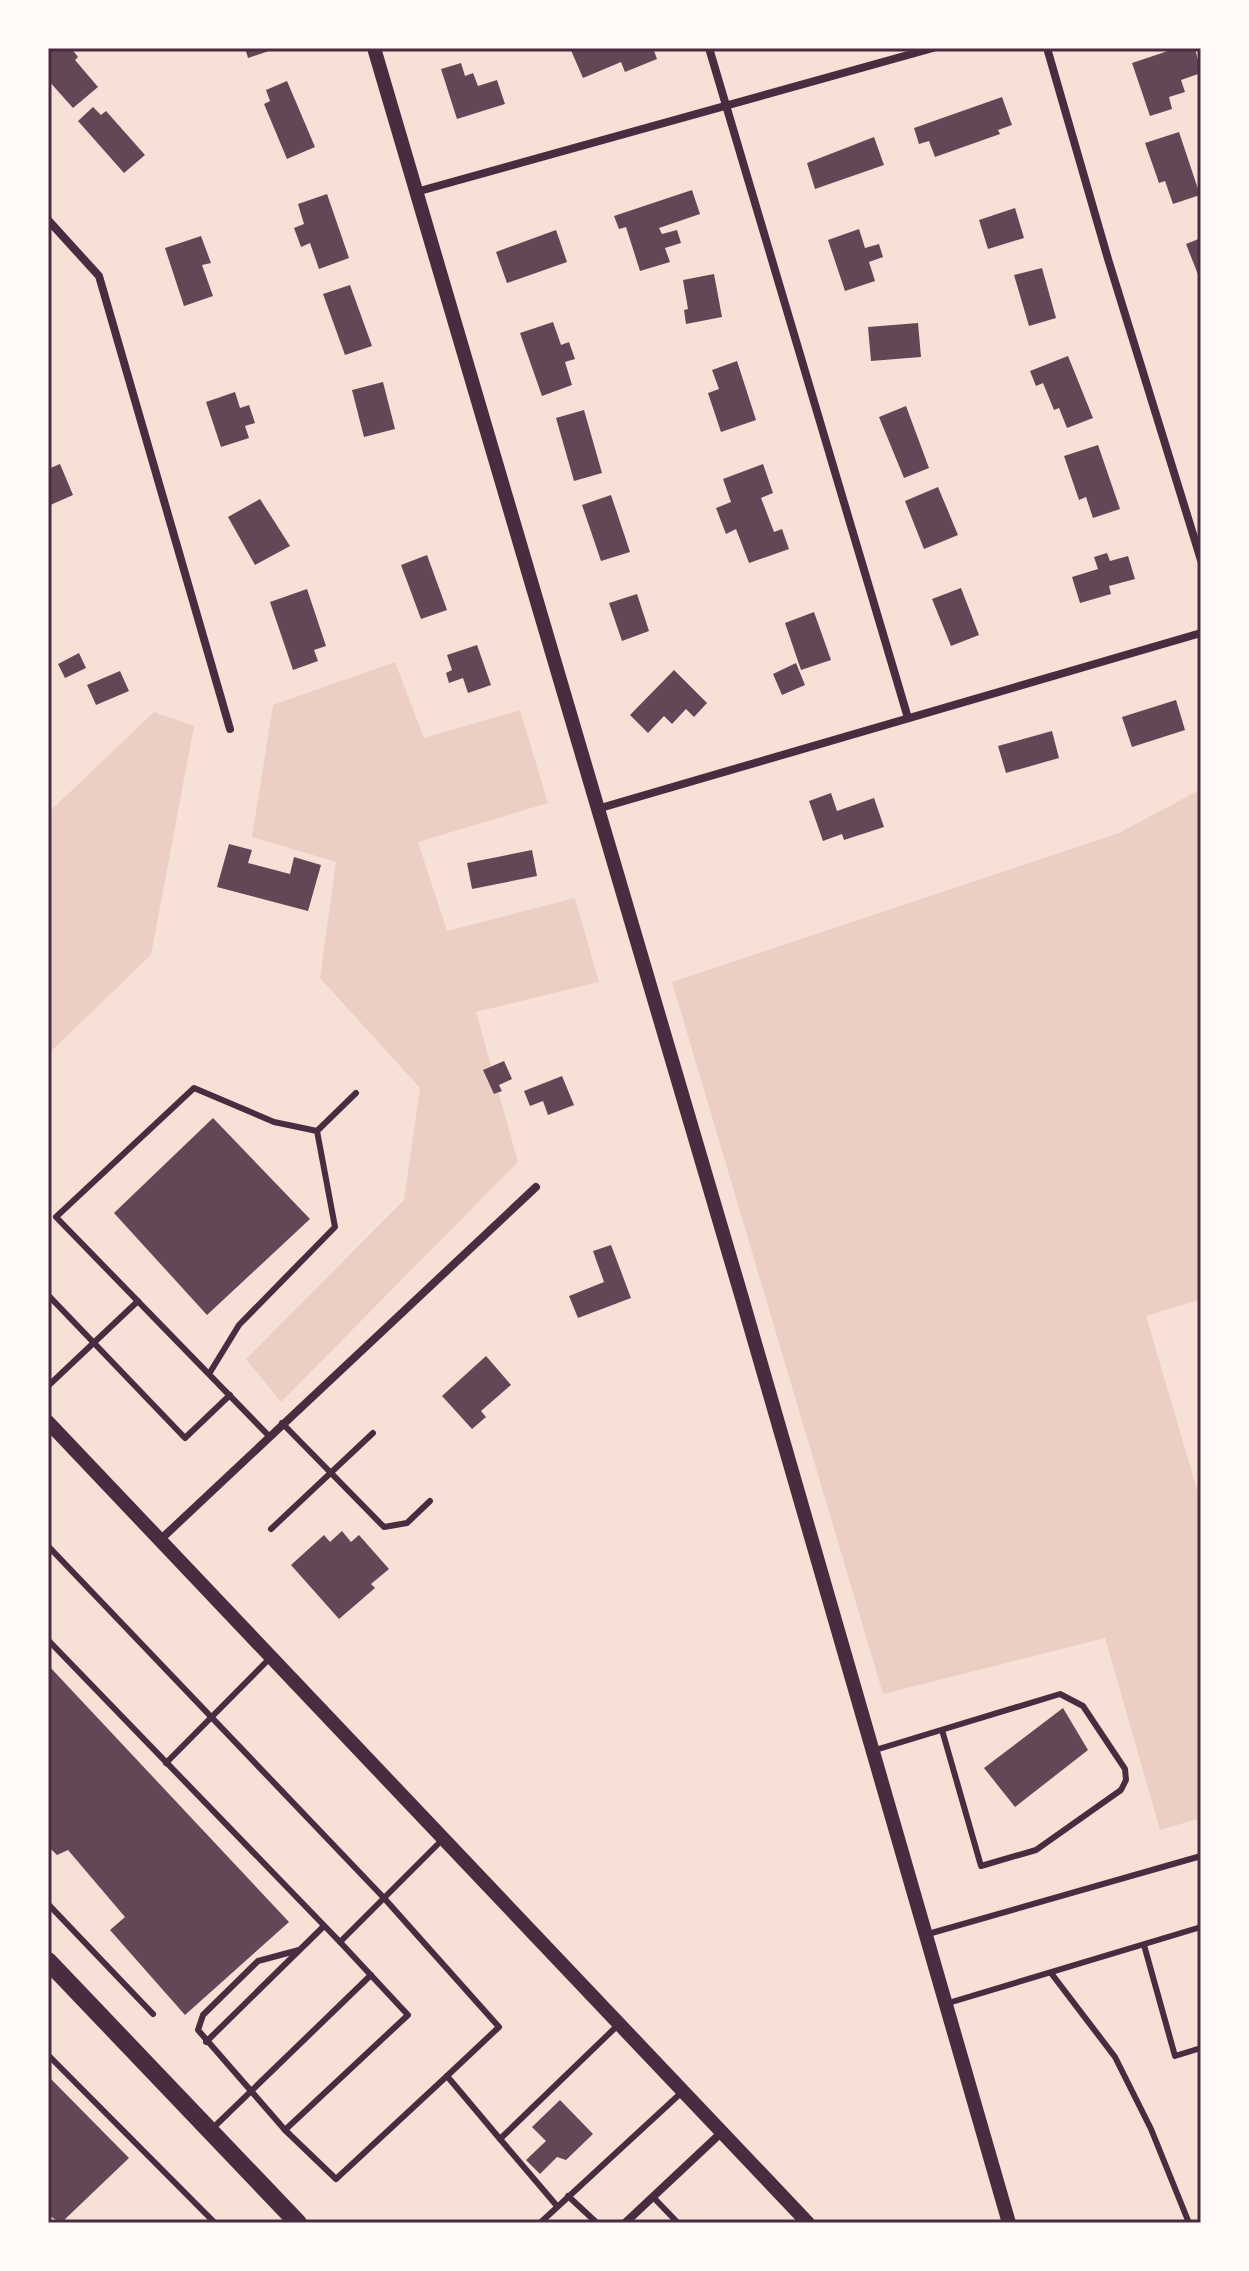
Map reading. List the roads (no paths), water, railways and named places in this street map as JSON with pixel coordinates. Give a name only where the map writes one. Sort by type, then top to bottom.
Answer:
[{"type":"main road","points":[[48,1961],[294,2222]]},
{"type":"street","points":[[374,48],[1009,2223]]},
{"type":"street","points":[[709,48],[908,718]]},
{"type":"street","points":[[416,192],[727,108],[933,48]]},
{"type":"street","points":[[1047,48],[1201,560]]},
{"type":"street","points":[[48,220],[99,276],[230,729]]},
{"type":"street","points":[[596,809],[1201,633]]},
{"type":"street","points":[[160,1540],[536,1187]]},
{"type":"street","points":[[48,1422],[808,2223]]},
{"type":"street","points":[[625,2223],[722,2131]]},
{"type":"lane","points":[[48,1226],[194,1088],[274,1122],[317,1131]]},
{"type":"lane","points":[[317,1131],[356,1093]]},
{"type":"lane","points":[[209,1374],[239,1325],[335,1227],[317,1131]]},
{"type":"lane","points":[[56,1217],[269,1436]]},
{"type":"lane","points":[[48,1295],[185,1438],[230,1395]]},
{"type":"lane","points":[[48,1386],[138,1301]]},
{"type":"lane","points":[[282,1423],[384,1527],[407,1523],[430,1501]]},
{"type":"lane","points":[[271,1529],[373,1433]]},
{"type":"lane","points":[[48,1546],[384,1898],[499,2027],[336,2179],[285,2130],[198,2030],[203,2015],[258,1961],[299,1950]]},
{"type":"lane","points":[[48,1640],[408,2015],[285,2130]]},
{"type":"lane","points":[[166,1763],[271,1657]]},
{"type":"lane","points":[[872,1751],[1060,1694],[1083,1706],[1125,1769],[1126,1780],[1121,1790],[1036,1850],[981,1866],[942,1730]]},
{"type":"lane","points":[[340,1942],[444,1838]]},
{"type":"lane","points":[[925,1935],[1201,1856]]},
{"type":"lane","points":[[48,1904],[153,2014]]},
{"type":"lane","points":[[206,2042],[323,1927]]},
{"type":"lane","points":[[945,2004],[1201,1927]]},
{"type":"lane","points":[[1144,1945],[1175,2056],[1201,2048]]},
{"type":"lane","points":[[1051,1973],[1115,2057],[1151,2129],[1189,2223]]},
{"type":"lane","points":[[210,2131],[371,1975]]},
{"type":"lane","points":[[500,2139],[620,2023]]},
{"type":"lane","points":[[48,2055],[215,2223]]},
{"type":"lane","points":[[447,2076],[557,2206]]},
{"type":"lane","points":[[540,2223],[684,2091]]},
{"type":"lane","points":[[568,2196],[597,2223]]},
{"type":"lane","points":[[653,2197],[678,2223]]}]
